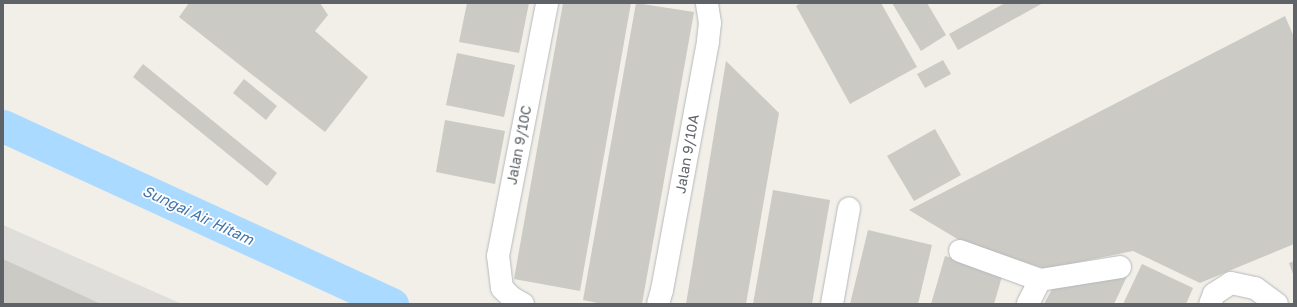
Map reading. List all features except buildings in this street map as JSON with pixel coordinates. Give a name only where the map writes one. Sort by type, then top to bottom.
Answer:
[{"type":"street","name":"Jalan 9/10C","points":[[523,304],[512,298],[502,288],[498,256],[547,3]]},
{"type":"street","name":"Jalan 9/10A","points":[[658,304],[664,283],[708,40],[710,23],[707,3]]},
{"type":"street","points":[[832,304],[849,209]]},
{"type":"street","points":[[960,251],[1040,280],[1120,267]]},
{"type":"street","points":[[1028,304],[1040,280]]},
{"type":"street","points":[[1210,304],[1214,294],[1231,283],[1255,288],[1277,304]]},
{"type":"shaded area","points":[[3,225],[182,304],[3,304]]},
{"type":"waterway","name":"Sungai Air Hitam","points":[[3,126],[392,304]]}]
